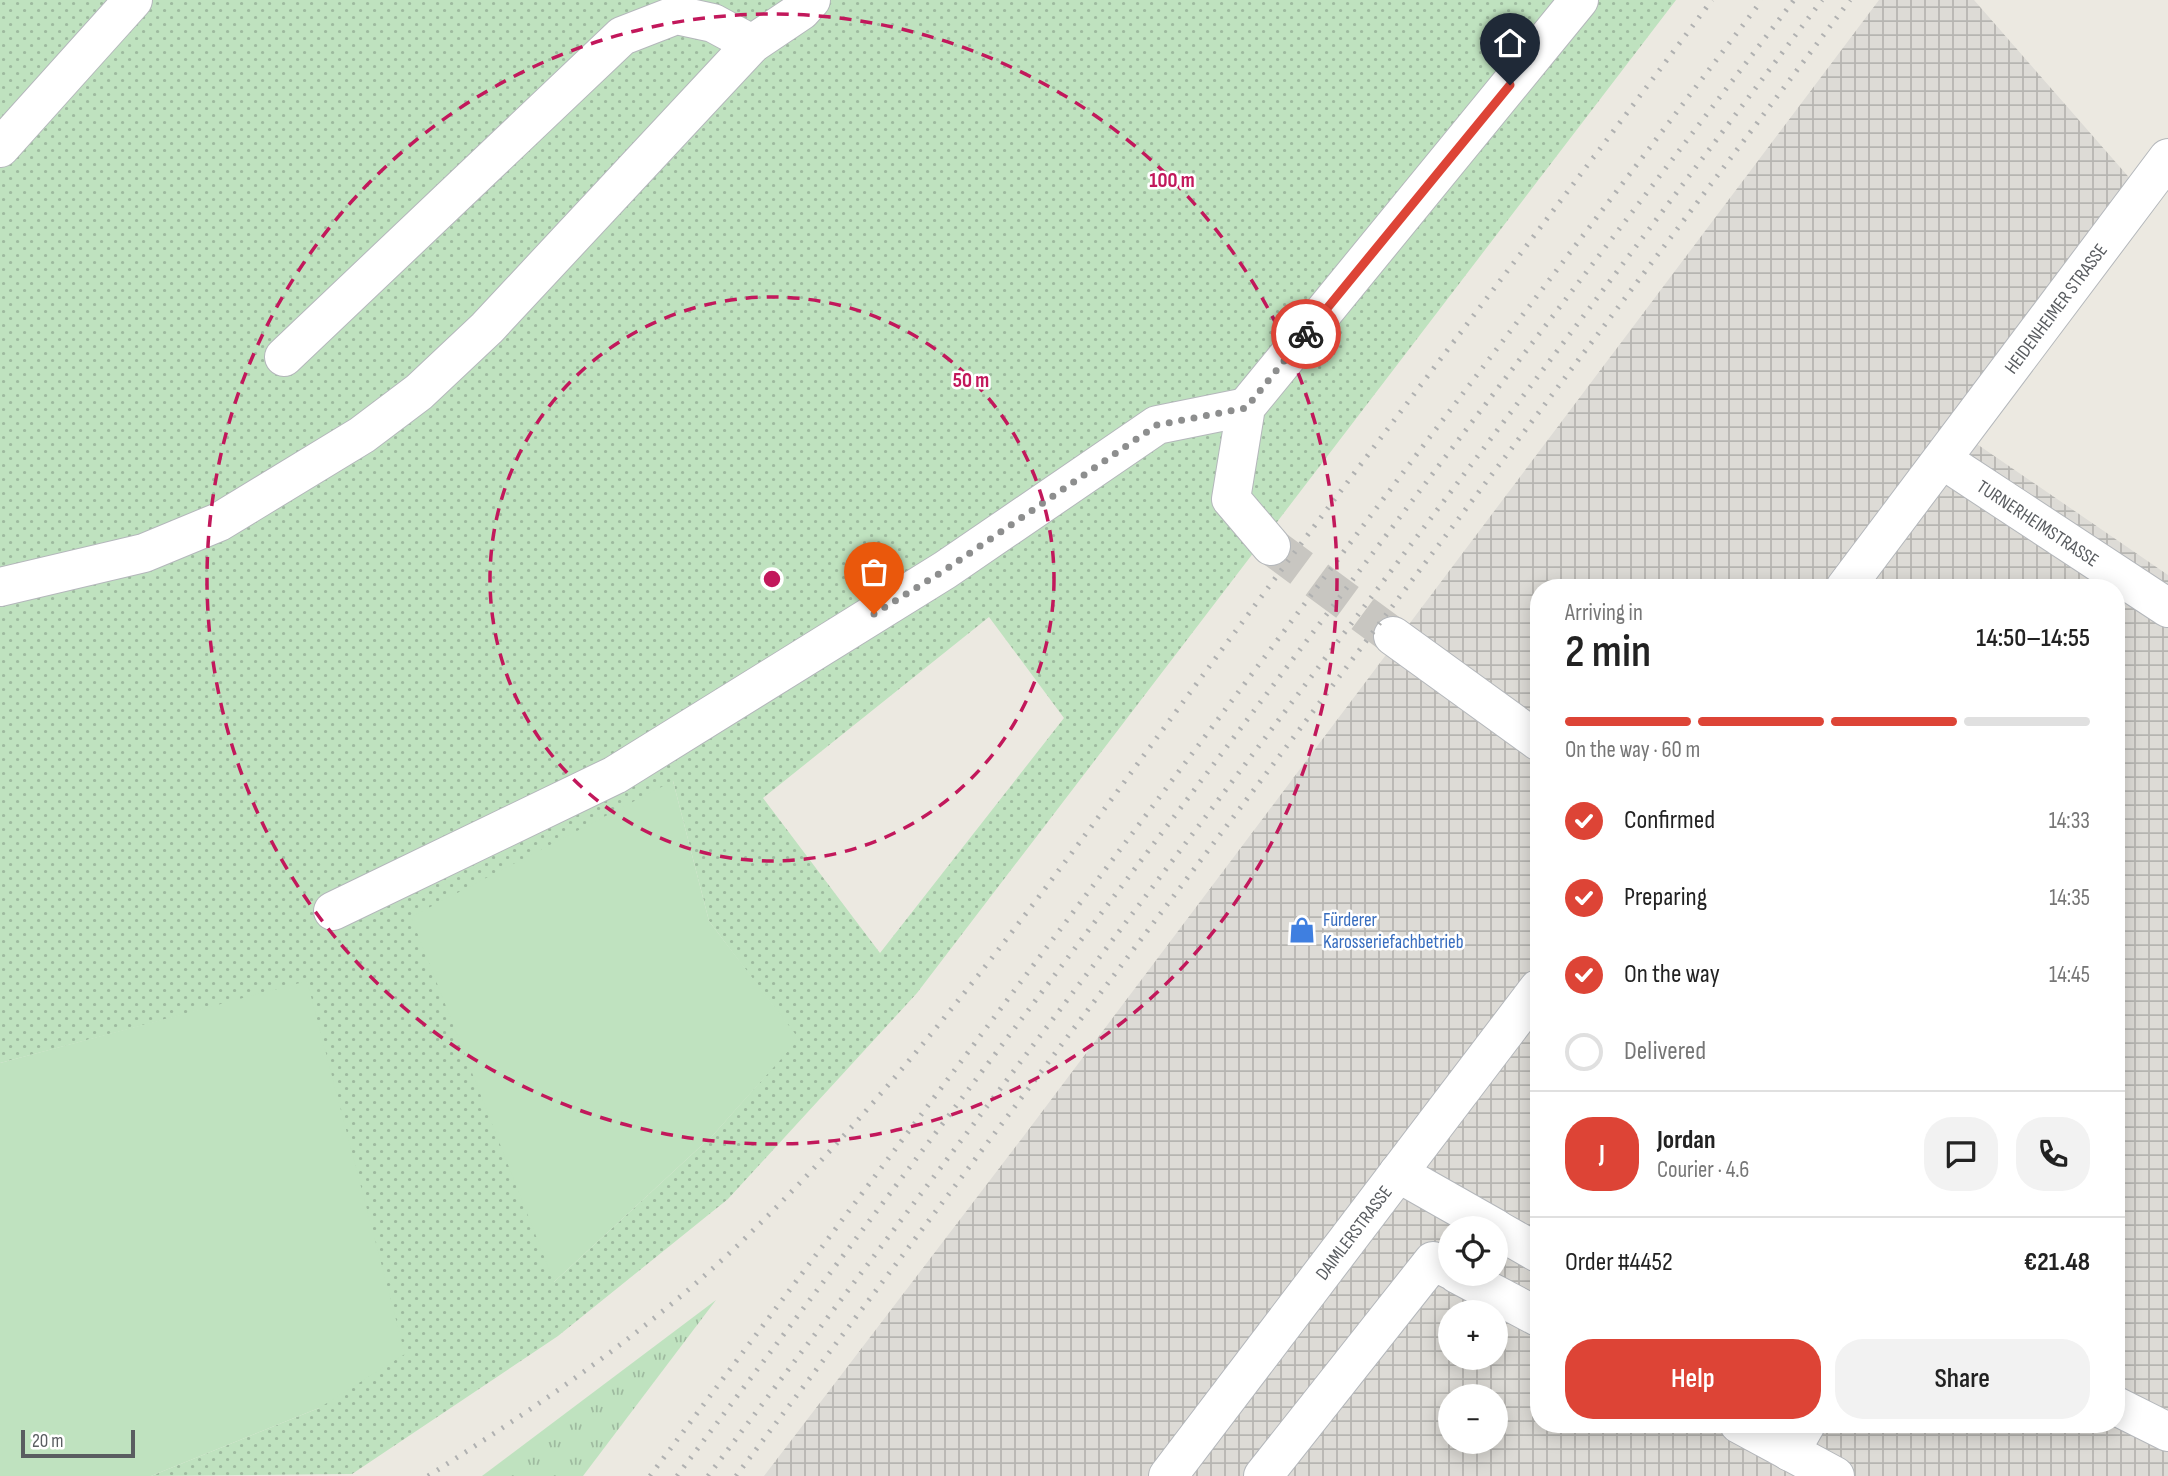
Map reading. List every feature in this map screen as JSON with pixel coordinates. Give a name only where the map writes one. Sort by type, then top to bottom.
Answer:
[{"type":"street","points":[[0,148],[133,0]]},
{"type":"street","points":[[0,587],[144,553],[219,522],[362,435],[419,392],[487,328],[752,44],[801,11],[811,0]]},
{"type":"street","points":[[1271,546],[1231,499],[1246,408],[1579,0]]},
{"type":"street","points":[[284,357],[622,36],[676,15],[713,23],[752,44]]},
{"type":"street","name":"HEIDENHEIMER STRASSE","points":[[1943,460],[2168,158]]},
{"type":"street","points":[[333,911],[615,775],[945,570],[1157,425],[1246,408]]},
{"type":"street","points":[[1852,579],[1943,460]]},
{"type":"street","name":"TURNERHEIMSTRASSE","points":[[1943,460],[2124,579]]},
{"type":"street","name":"TURNERHEIMSTRASSE","points":[[2125,580],[2168,608]]},
{"type":"street","points":[[1393,636],[1530,735]]},
{"type":"street","name":"DAIMLERSTRASSE","points":[[1168,1476],[1530,1000]]},
{"type":"street","points":[[1398,1173],[1473,1216]]},
{"type":"street","points":[[1508,1236],[1530,1248]]},
{"type":"street","points":[[1263,1476],[1433,1261],[1438,1264]]},
{"type":"street","points":[[1480,1286],[1530,1313]]},
{"type":"street","points":[[2125,1410],[2168,1432]]},
{"type":"street","points":[[1777,1433],[1798,1438],[1835,1476]]},
{"type":"shaded area","points":[[1879,0],[1974,0],[2147,198],[1971,440],[2168,575],[2168,1476],[764,1476],[1023,1137]]},
{"type":"green space","points":[[0,0],[1676,0],[917,993],[728,1199],[558,1336],[352,1474],[151,1476],[319,1408],[307,982],[0,1063]],"holes":[[[989,617],[1064,718],[880,953],[763,798]],[[673,781],[709,921],[798,1039],[714,1134],[554,1282]]]},
{"type":"green space","points":[[673,781],[709,921],[799,1039],[714,1134],[554,1282],[411,917]]},
{"type":"green space","points":[[307,981],[405,1354],[319,1408],[151,1476],[0,1476],[0,1063]]},
{"type":"green space","points":[[716,1300],[583,1476],[482,1476]]},
{"type":"tunnel","points":[[1271,546],[1393,636]]},
{"type":"railway","points":[[428,1476],[549,1396],[627,1340],[701,1279],[807,1176],[873,1103],[937,1027],[1059,871],[1294,553],[1712,0]]},
{"type":"railway","points":[[650,1476],[1423,446],[1762,0]]},
{"type":"railway","points":[[677,1476],[1443,460],[1794,0]]},
{"type":"railway","points":[[708,1476],[1822,0]]},
{"type":"railway","points":[[736,1476],[1850,0]]},
{"type":"way so far","points":[[874,614],[945,570],[1157,425],[1246,408],[1306,334]]},
{"type":"place","name":"Fürderer Karosseriefachbetrieb","points":[[1302,930]]},
{"type":"route","points":[[1306,334],[1510,85]]}]
